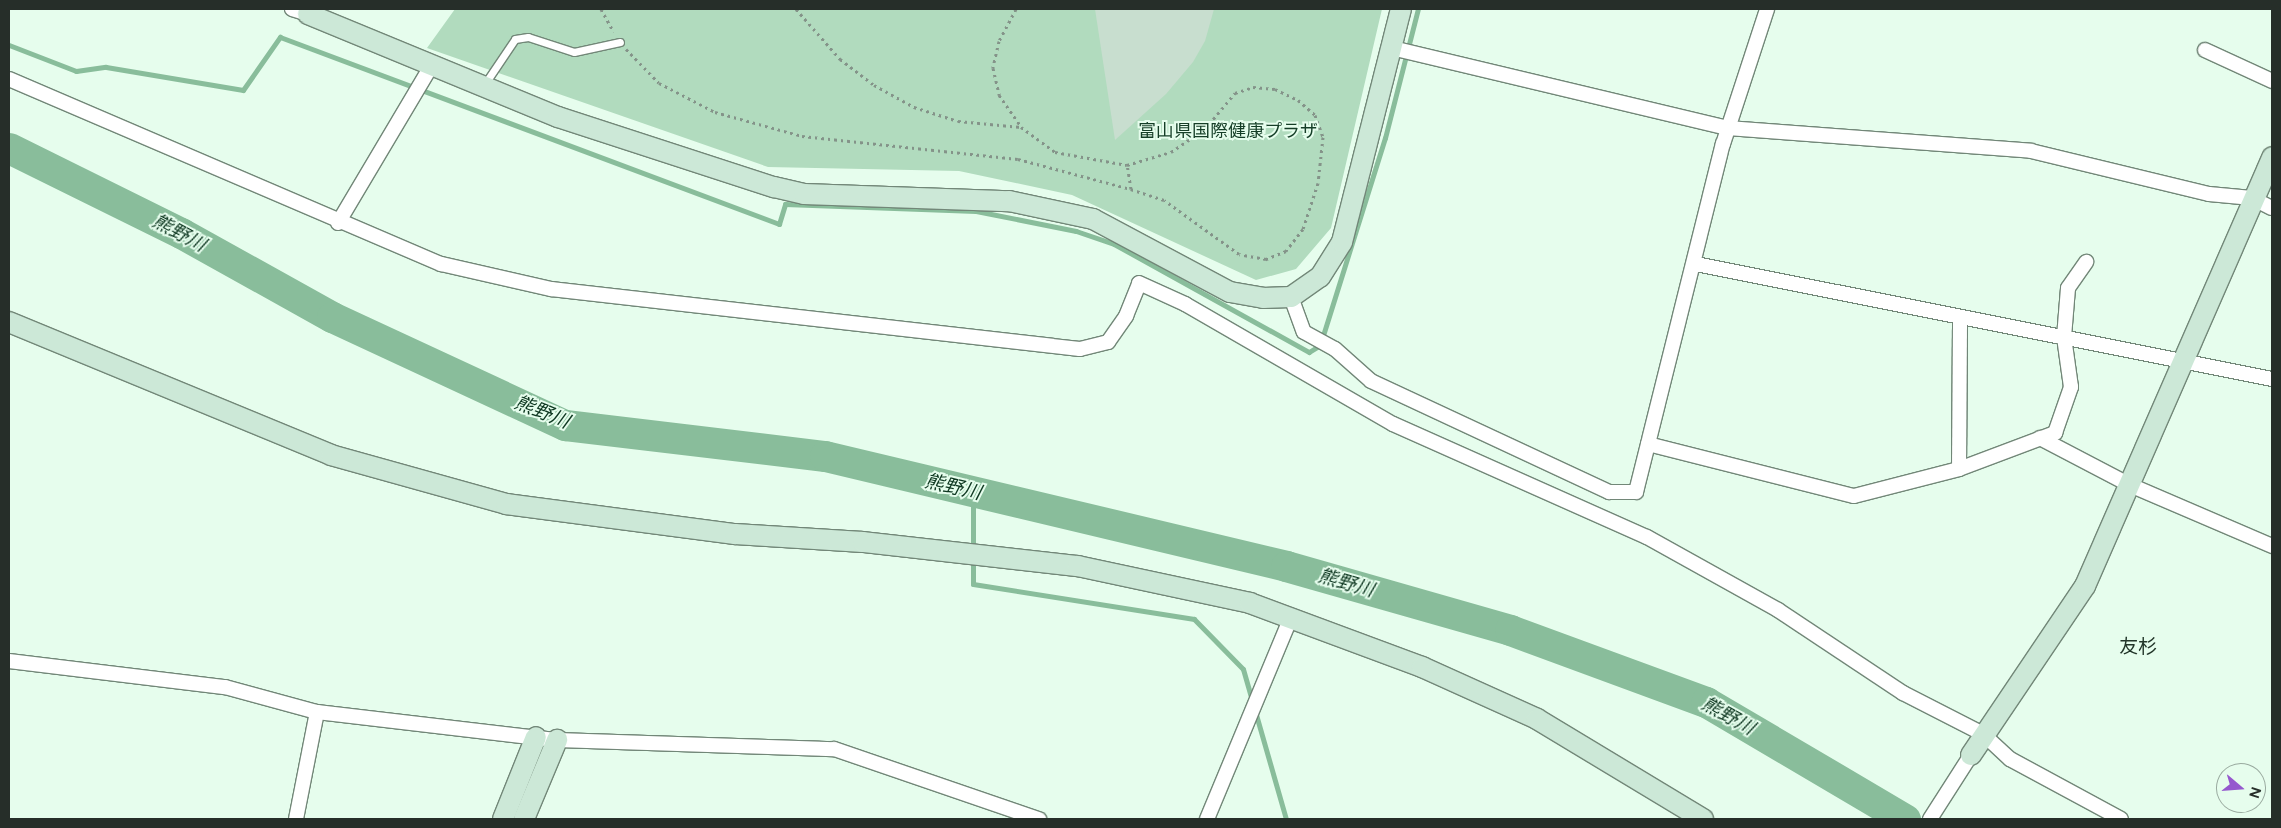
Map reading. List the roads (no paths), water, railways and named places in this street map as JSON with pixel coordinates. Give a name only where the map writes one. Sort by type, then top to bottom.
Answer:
[{"type":"street","points":[[304,11],[558,116],[788,191],[1009,201],[1093,219],[1230,292],[1263,298],[1291,297],[1320,277],[1342,242],[1402,9]]},
{"type":"street","points":[[1291,297],[1304,332],[1335,349],[1371,381],[1609,492],[1636,492],[1696,264],[1728,128],[1767,9]]},
{"type":"street","points":[[1392,48],[1728,128],[2031,151],[2210,194],[2252,198],[2272,208]]},
{"type":"street","points":[[2205,50],[2272,81]]},
{"type":"street","points":[[338,223],[433,64]]},
{"type":"street","points":[[9,79],[338,223],[441,264],[551,289],[1080,350],[1108,342],[1126,316],[1139,283],[1185,304],[1393,424],[1647,537],[1778,610],[1904,693],[1983,734],[2010,759],[2121,819]]},
{"type":"street","points":[[1930,819],[1983,734],[2085,586],[2252,198],[2272,157]]},
{"type":"street","points":[[1648,444],[1854,496],[1959,468],[2055,433],[2071,387],[2064,337],[2068,288],[2086,262]]},
{"type":"street","points":[[1696,264],[1960,318],[2182,359],[2272,379]]},
{"type":"street","points":[[1959,468],[1960,318]]},
{"type":"street","points":[[9,322],[331,455],[506,504],[735,534],[863,542],[1078,566],[1166,582],[1291,617],[1422,667],[1537,719],[1703,819]]},
{"type":"street","points":[[2040,438],[2130,485],[2272,546]]},
{"type":"street","points":[[1207,819],[1291,617]]},
{"type":"street","points":[[9,661],[225,687],[317,712],[557,740],[834,748],[1039,819]]},
{"type":"street","points":[[296,819],[317,712]]},
{"type":"street","points":[[503,819],[536,737]]},
{"type":"street","points":[[524,819],[557,740]]},
{"type":"lane","points":[[483,86],[515,38],[528,37],[574,52],[620,42]]},
{"type":"waterway","points":[[9,45],[76,71],[106,67],[243,90],[280,37],[779,224],[785,204],[976,211],[1076,231],[1114,244],[1309,352],[1320,345],[1385,138],[1418,9]]},
{"type":"waterway","name":"熊野川","points":[[9,148],[181,233],[332,317],[565,425],[825,456],[1286,566],[1510,630],[1706,702],[1905,819]]},
{"type":"waterway","points":[[973,494],[973,551]]},
{"type":"waterway","points":[[973,559],[973,584],[1194,619],[1243,669],[1252,701]]},
{"type":"waterway","points":[[1255,711],[1286,819]]},
{"type":"district","name":"友杉","points":[[2138,647]]},
{"type":"park label","name":"富山県国際健康プラザ","points":[[1228,131]]}]
